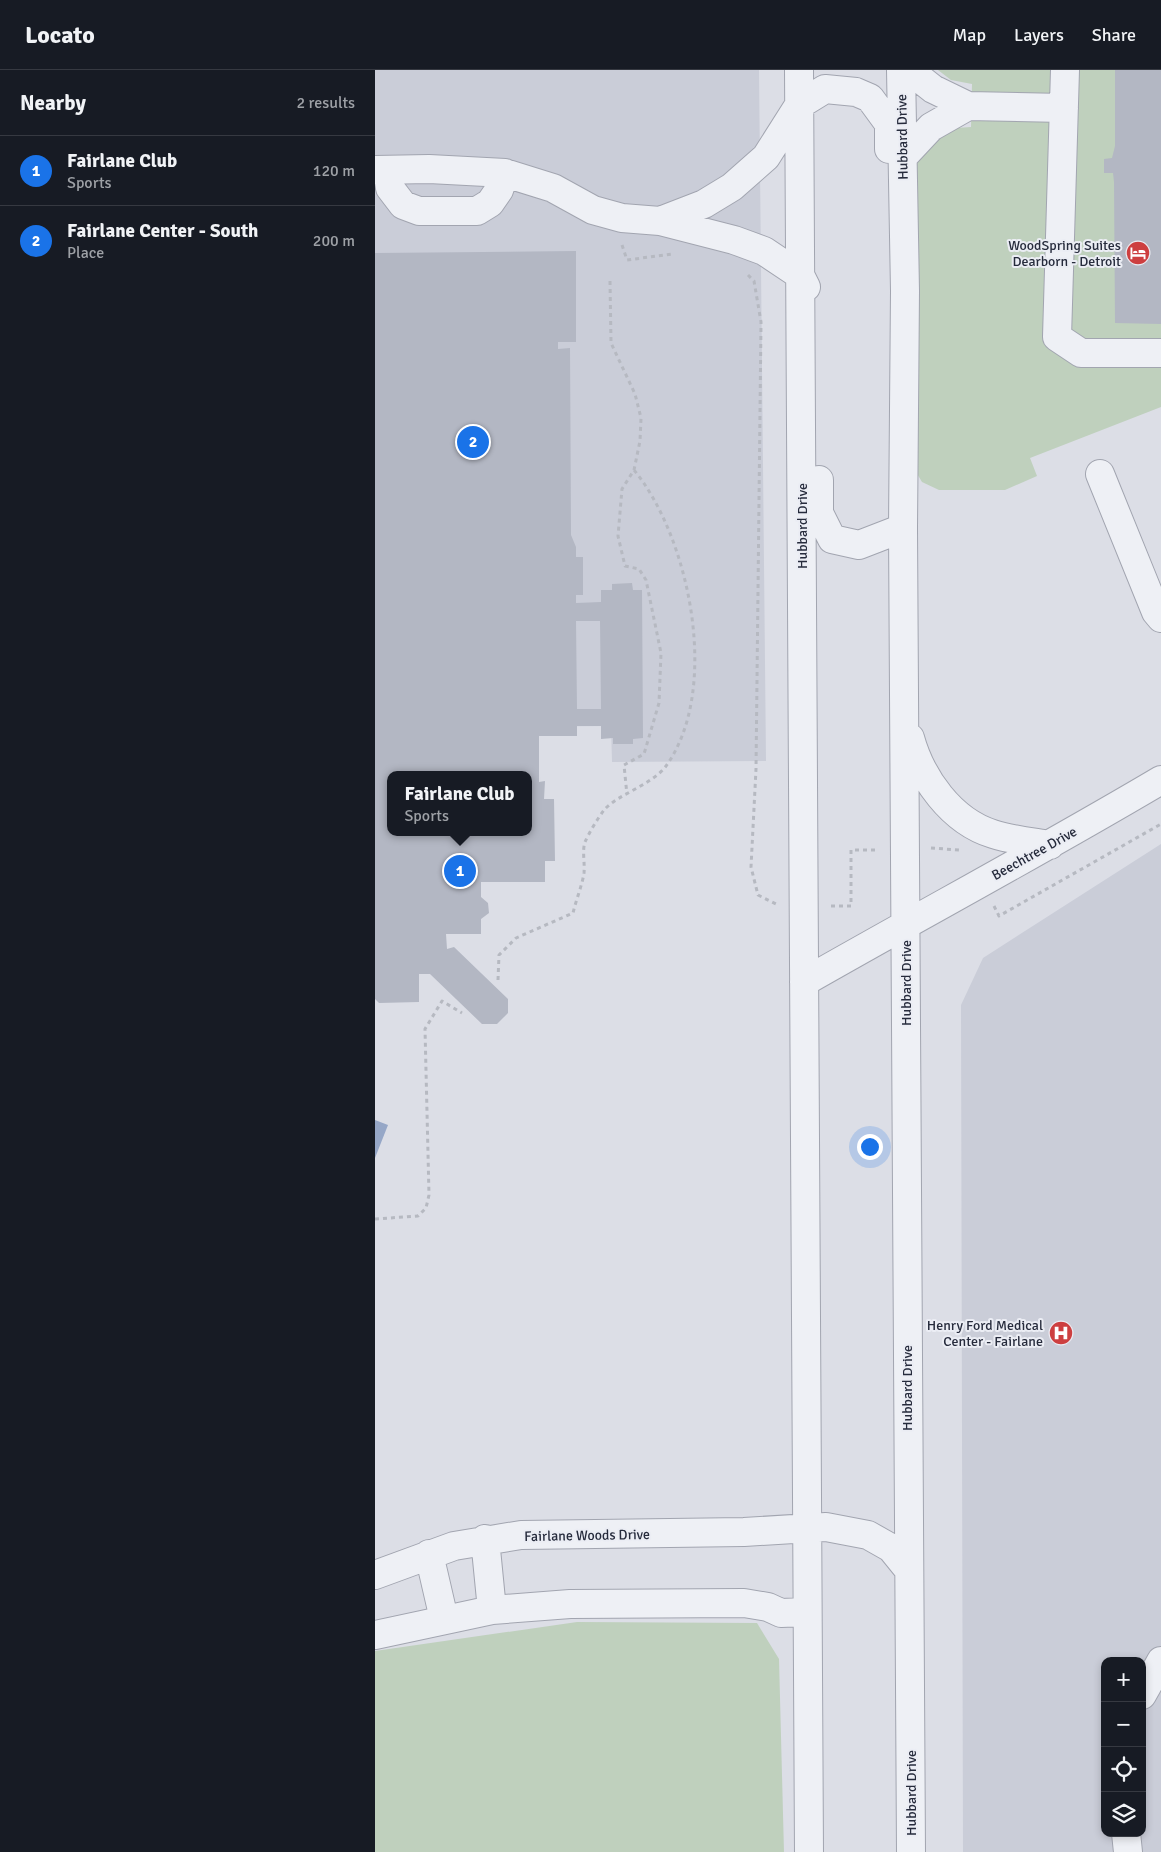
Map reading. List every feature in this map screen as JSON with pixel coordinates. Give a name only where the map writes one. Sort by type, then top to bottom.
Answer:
[{"type":"street","name":"Hubbard Drive","points":[[799,70],[805,1527],[809,1852]]},
{"type":"street","name":"Hubbard Drive","points":[[901,70],[905,291],[903,528],[911,1852]]},
{"type":"street","points":[[909,70],[933,90],[968,106],[1064,108]]},
{"type":"street","points":[[1065,70],[1057,336],[1081,353],[1161,353]]},
{"type":"street","points":[[660,221],[704,204],[749,173],[767,157],[799,105],[825,89],[856,92],[870,98],[889,124],[890,242],[905,291]]},
{"type":"street","points":[[902,158],[931,127],[968,106]]},
{"type":"street","points":[[505,173],[490,203],[477,211],[419,211],[403,205],[390,188],[381,170],[447,170],[505,173],[553,188],[593,210],[622,218],[660,221],[734,240],[764,251],[800,275],[818,315],[819,513],[832,539],[859,545],[903,528]]},
{"type":"street","points":[[1100,474],[1156,612],[1161,618]]},
{"type":"street","points":[[905,717],[912,745],[924,772],[941,797],[961,818],[977,828],[994,835],[1050,845]]},
{"type":"street","name":"Beechtree Drive","points":[[906,923],[1050,845],[1161,780]]},
{"type":"street","name":"Hubbard Drive","points":[[804,982],[906,923]]},
{"type":"street","name":"Fairlane Woods Drive","points":[[375,1575],[429,1554],[485,1540],[521,1536],[744,1532],[805,1527],[826,1527],[868,1535],[891,1548],[908,1569]]},
{"type":"street","points":[[485,1540],[492,1610]]},
{"type":"street","points":[[429,1554],[444,1618]]},
{"type":"street","points":[[375,1635],[444,1618],[492,1610],[570,1604],[744,1603],[768,1607],[781,1613],[806,1612]]},
{"type":"street","points":[[1146,1686],[1161,1661]]},
{"type":"street","points":[[1126,1837],[1128,1852]]},
{"type":"path","points":[[627,260],[676,254]]},
{"type":"path","points":[[747,274],[754,282],[761,322],[762,367],[757,495],[756,769],[751,867],[758,895],[781,907]]},
{"type":"path","points":[[610,281],[611,343],[635,394],[641,418],[640,441],[635,470],[622,489],[618,536],[625,566],[639,569],[646,580],[661,653],[659,703],[644,754],[624,765],[627,795]]},
{"type":"path","points":[[498,980],[499,955],[516,938],[573,913],[584,874],[584,844],[605,809],[665,767],[686,731],[695,678],[692,605],[672,538],[647,486],[635,470]]},
{"type":"path","points":[[999,916],[1161,824]]},
{"type":"path","points":[[937,847],[964,850]]},
{"type":"path","points":[[828,906],[851,906],[851,850],[884,849]]},
{"type":"path","points":[[375,1219],[418,1216],[426,1208],[429,1195],[425,1028],[442,1001],[462,1013]]},
{"type":"shaded area","points":[[375,70],[759,70],[766,761],[612,762],[611,726],[375,728]]},
{"type":"shaded area","name":"Henry Ford Medical Center - Fairlane","points":[[1161,844],[1161,1852],[963,1852],[961,1005],[983,958]]},
{"type":"green space","points":[[938,70],[1161,70],[1161,407],[1030,458],[1037,476],[1005,490],[939,490],[922,482],[916,472],[913,161],[941,129],[971,127],[972,84],[951,80]]},
{"type":"green space","points":[[577,1622],[757,1623],[779,1659],[784,1852],[375,1852],[375,1651]]},
{"type":"water","points":[[375,1120],[388,1125],[375,1158]]},
{"type":"building","name":"WoodSpring Suites Dearborn - Detroit","points":[[1115,70],[1161,70],[1161,324],[1115,323],[1114,182],[1113,173],[1104,173],[1104,159],[1112,158],[1115,146]]},
{"type":"building","points":[[576,251],[576,342],[558,342],[558,349],[570,348],[571,535],[576,547],[576,557],[583,557],[583,595],[576,595],[576,603],[601,602],[601,590],[612,590],[612,584],[632,583],[633,590],[642,590],[643,738],[633,739],[633,744],[613,744],[613,738],[601,739],[601,726],[577,726],[577,736],[539,736],[539,782],[545,781],[544,799],[554,799],[555,861],[545,861],[545,882],[481,882],[481,897],[488,903],[489,913],[481,919],[481,934],[446,934],[447,949],[454,947],[508,999],[508,1013],[497,1024],[482,1024],[430,974],[419,974],[419,1002],[379,1003],[375,999],[375,253]],"holes":[[[576,621],[600,621],[601,709],[577,709]]]},
{"type":"place","name":"WoodSpring Suites Dearborn - Detroit","points":[[1138,253]]},
{"type":"place","name":"Fairlane Center - South","points":[[473,442]]},
{"type":"place","name":"Fairlane Club","points":[[460,871]]},
{"type":"place","name":"Henry Ford Medical Center - Fairlane","points":[[1061,1333]]}]
